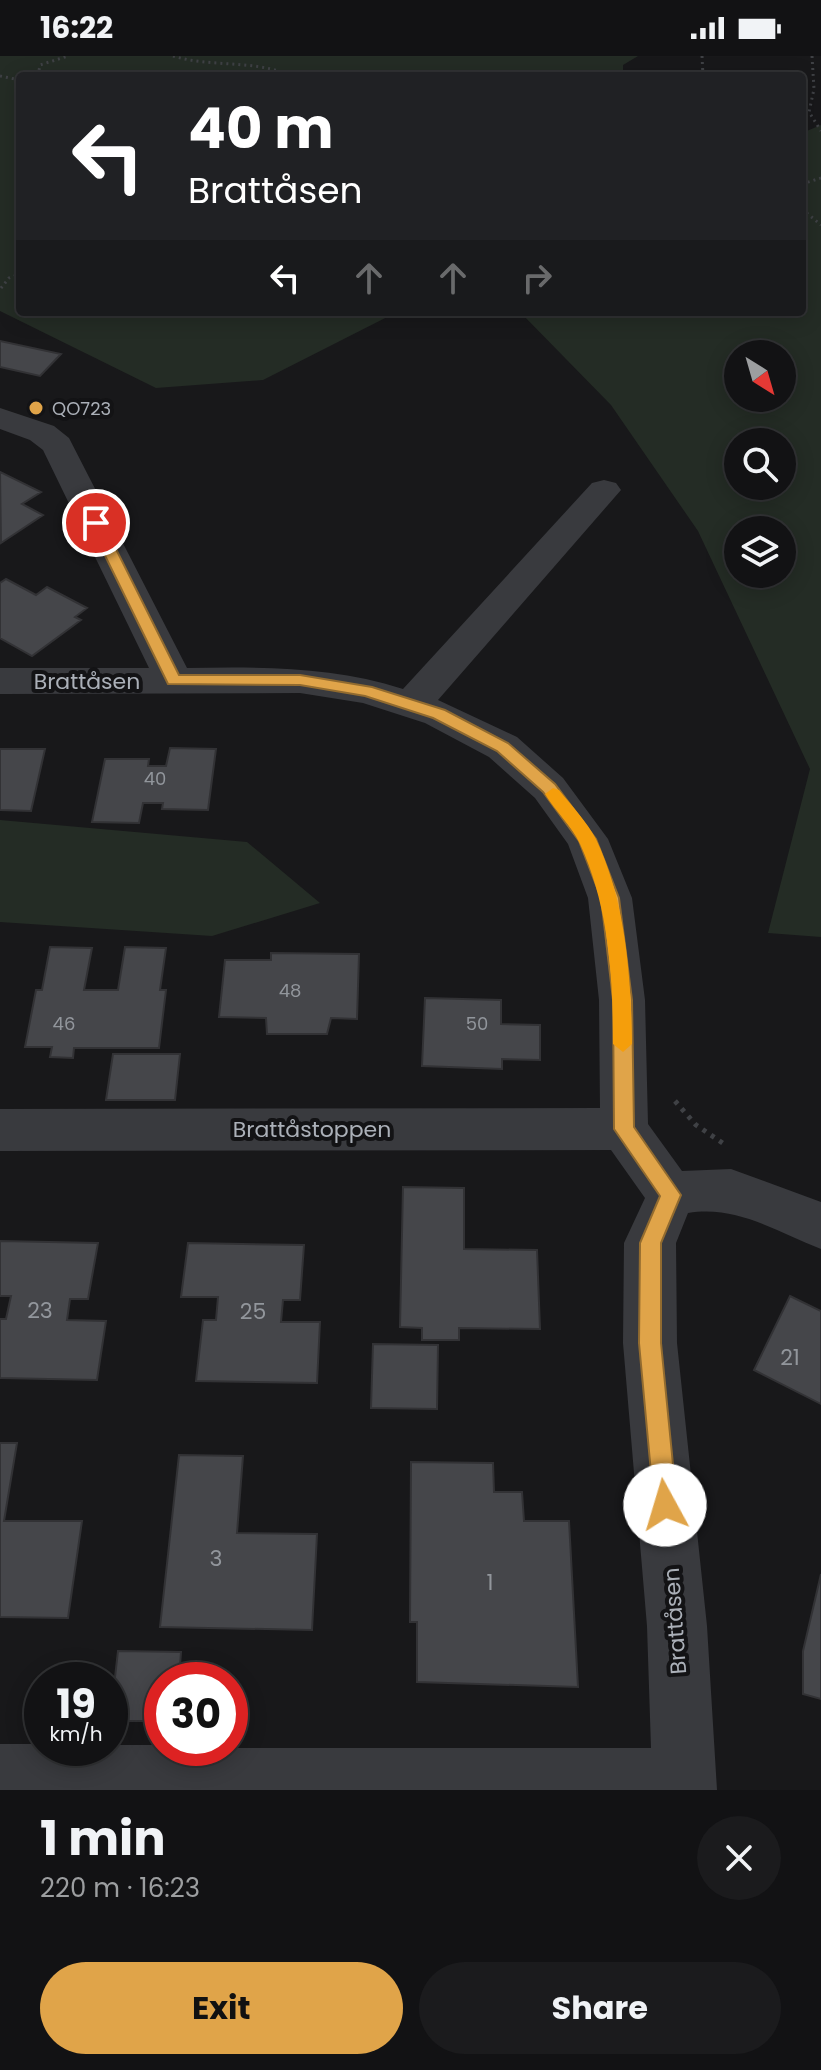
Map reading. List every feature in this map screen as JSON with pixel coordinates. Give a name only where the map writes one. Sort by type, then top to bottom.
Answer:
[{"type":"street","name":"Brattåsen","points":[[16,423],[57,445],[174,680]]},
{"type":"street","points":[[411,705],[604,490]]},
{"type":"street","name":"Brattåsen","points":[[0,681],[300,680],[367,691],[439,714],[503,747],[549,788],[587,839],[610,898],[622,1000],[624,1129]]},
{"type":"street","points":[[624,1129],[671,1195],[714,1188],[747,1192],[821,1226]]},
{"type":"street","name":"Brattåstoppen","points":[[0,1130],[624,1129]]},
{"type":"street","name":"Brattåsen","points":[[671,1195],[650,1243],[650,1343],[677,1626],[684,1785]]},
{"type":"street","points":[[0,1776],[684,1785]]},
{"type":"path","points":[[39,72],[40,65],[68,56]]},
{"type":"path","points":[[173,56],[211,62],[269,63],[285,72]]},
{"type":"path","points":[[812,56],[811,116],[821,131]]},
{"type":"path","points":[[806,115],[811,116]]},
{"type":"path","points":[[1,288],[9,278],[16,275]]},
{"type":"path","points":[[672,1096],[677,1106],[696,1125],[733,1150]]},
{"type":"shaded area","points":[[0,56],[638,56],[623,65],[623,72],[16,72],[16,316],[389,316],[263,380],[156,388],[0,311]]},
{"type":"shaded area","points":[[821,125],[821,937],[768,933],[810,769],[725,588],[796,588],[796,516],[724,516],[724,586],[698,531],[611,405],[524,316],[806,316],[806,131]]},
{"type":"shaded area","points":[[0,820],[247,842],[320,903],[212,936],[0,922]]},
{"type":"building","points":[[0,341],[61,354],[40,376],[0,367]]},
{"type":"building","points":[[0,472],[41,492],[22,504],[43,515],[1,543]]},
{"type":"building","points":[[6,579],[36,595],[47,587],[87,608],[75,617],[81,620],[32,656],[0,638],[0,583]]},
{"type":"building","points":[[170,748],[216,749],[208,810],[162,809],[163,803],[143,803],[139,823],[92,822],[105,759],[149,759],[148,766],[166,766]]},
{"type":"building","points":[[0,749],[45,749],[31,811],[0,810]]},
{"type":"building","points":[[50,947],[92,948],[84,990],[118,990],[125,947],[166,948],[160,990],[166,990],[159,1048],[74,1048],[73,1058],[50,1057],[52,1047],[25,1047],[36,990],[42,990]]},
{"type":"building","points":[[271,953],[359,954],[357,1019],[331,1018],[327,1034],[267,1034],[266,1018],[219,1017],[225,960],[271,960]]},
{"type":"building","points":[[425,998],[501,1000],[501,1024],[540,1025],[540,1060],[502,1059],[502,1069],[422,1066]]},
{"type":"building","points":[[113,1054],[180,1054],[175,1100],[106,1100]]},
{"type":"building","points":[[403,1187],[464,1188],[464,1249],[537,1250],[540,1329],[459,1328],[459,1340],[422,1340],[422,1328],[400,1327]]},
{"type":"building","points":[[0,1241],[98,1243],[88,1299],[70,1299],[67,1320],[106,1321],[97,1380],[0,1378],[0,1319],[6,1319],[11,1296],[0,1296]]},
{"type":"building","points":[[188,1243],[304,1245],[300,1300],[283,1300],[281,1322],[320,1322],[317,1383],[196,1381],[203,1320],[216,1320],[218,1297],[181,1297]]},
{"type":"building","points":[[790,1296],[821,1311],[821,1404],[754,1370]]},
{"type":"building","points":[[373,1344],[438,1345],[437,1409],[371,1408]]},
{"type":"building","points":[[0,1443],[17,1443],[4,1521],[82,1521],[68,1618],[0,1617]]},
{"type":"building","points":[[179,1455],[243,1456],[237,1533],[317,1534],[312,1630],[160,1627]]},
{"type":"building","points":[[411,1462],[493,1463],[494,1492],[522,1492],[524,1521],[569,1521],[578,1687],[417,1682],[417,1622],[410,1622]]},
{"type":"building","points":[[821,1574],[821,1699],[803,1694],[803,1651]]},
{"type":"building","points":[[118,1651],[181,1652],[180,1662],[144,1662],[144,1721],[128,1721],[128,1662],[117,1662]]},
{"type":"slow traffic","points":[[553,794],[587,839],[610,898],[622,1000],[623,1044]]},
{"type":"place","name":"QO723","points":[[36,408]]},
{"type":"route","points":[[96,523],[174,680],[300,680],[367,691],[439,714],[503,747],[549,788],[587,839],[610,898],[622,1000],[624,1129],[671,1195],[661,1210],[650,1243],[650,1343],[665,1505]]}]
